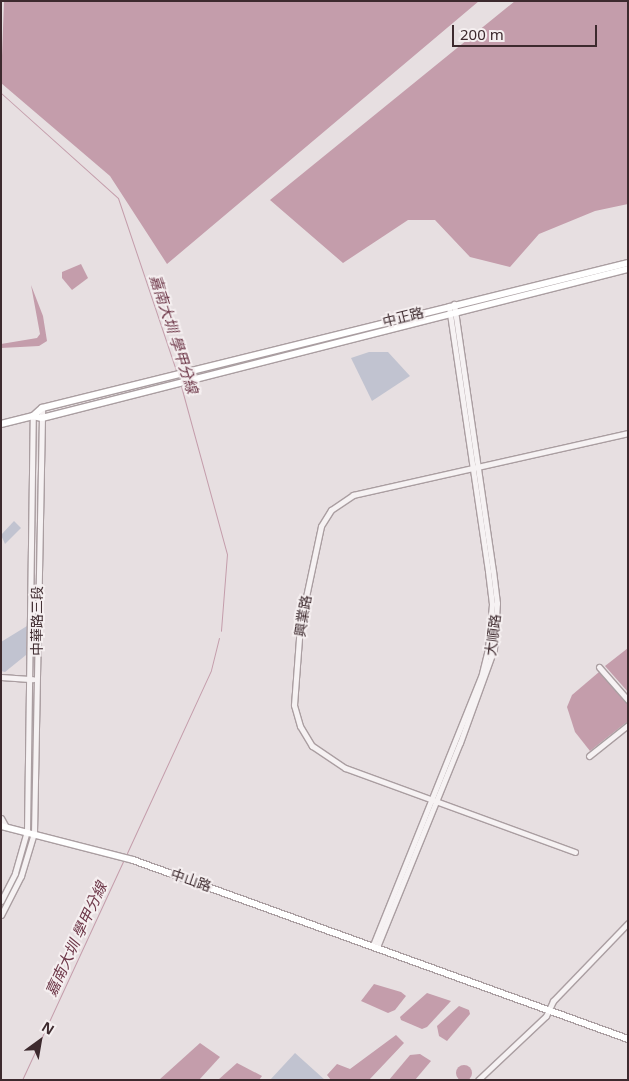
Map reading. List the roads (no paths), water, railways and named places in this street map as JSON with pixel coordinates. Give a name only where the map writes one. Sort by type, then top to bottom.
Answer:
[{"type":"main road","name":"中正路","points":[[42,418],[176,378],[451,305],[628,263]]},
{"type":"main road","name":"中正路","points":[[42,408],[176,378],[184,381],[628,269]]},
{"type":"main road","points":[[519,288],[521,297]]},
{"type":"main road","points":[[33,416],[42,408]]},
{"type":"main road","points":[[1,424],[33,416],[42,418]]},
{"type":"main road","name":"中山路","points":[[3,826],[133,860],[628,1039]]},
{"type":"street","name":"大順路","points":[[375,946],[481,677],[488,649],[492,604],[451,305]]},
{"type":"street","name":"中華路三段","points":[[30,832],[42,408]]},
{"type":"street","name":"中華路三段","points":[[33,416],[33,679]]},
{"type":"street","name":"興業路","points":[[575,852],[345,768],[312,746],[300,726],[294,705],[300,625],[316,541],[331,510],[353,495],[628,433]]},
{"type":"street","points":[[599,667],[628,700]]},
{"type":"street","points":[[1,677],[33,679]]},
{"type":"street","points":[[589,756],[628,725]]},
{"type":"street","points":[[1,818],[3,826]]},
{"type":"street","points":[[1,901],[15,873],[30,832]]},
{"type":"street","points":[[1,915],[21,876],[30,832]]},
{"type":"street","points":[[478,1080],[549,1011],[553,1001],[628,923]]},
{"type":"waterway","name":"嘉南大圳 學甲分線","points":[[1,93],[118,198],[177,373]]},
{"type":"waterway","name":"嘉南大圳 學甲分線","points":[[181,386],[227,554],[221,631]]},
{"type":"waterway","name":"嘉南大圳 學甲分線","points":[[127,853],[211,670],[219,638]]},
{"type":"waterway","name":"嘉南大圳 學甲分線","points":[[22,1080],[123,861]]}]
